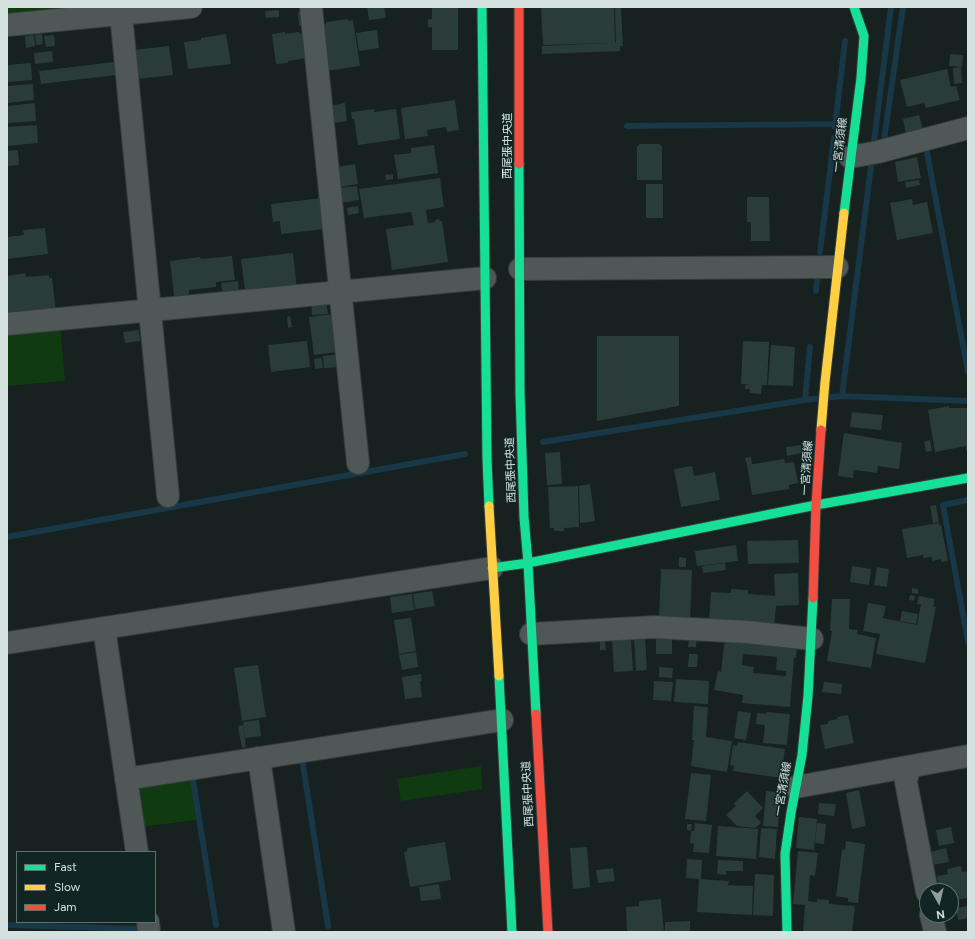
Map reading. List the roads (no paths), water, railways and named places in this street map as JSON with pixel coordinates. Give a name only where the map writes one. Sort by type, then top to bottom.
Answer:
[{"type":"main road","name":"西尾張中央道","points":[[482,7],[487,459],[492,568],[502,720],[512,932]]},
{"type":"main road","name":"西尾張中央道","points":[[519,7],[520,400],[524,517],[528,563],[548,932]]},
{"type":"main road","name":"一宮清須線","points":[[787,932],[785,854],[790,813],[802,755],[808,696],[812,639],[816,505],[825,382],[850,157],[861,78],[864,36],[854,7]]},
{"type":"main road","points":[[492,568],[528,563],[816,505],[968,478]]},
{"type":"street","points":[[7,25],[191,7]]},
{"type":"street","points":[[311,7],[358,462]]},
{"type":"street","points":[[121,14],[168,496]]},
{"type":"street","points":[[850,157],[878,152],[968,128]]},
{"type":"street","points":[[520,269],[837,267]]},
{"type":"street","points":[[7,324],[485,278]]},
{"type":"street","points":[[7,643],[492,568]]},
{"type":"street","points":[[531,634],[654,627],[747,632],[812,639]]},
{"type":"street","points":[[104,628],[137,851]]},
{"type":"street","points":[[126,778],[502,720]]},
{"type":"street","points":[[796,787],[968,756]]},
{"type":"street","points":[[259,758],[284,932]]},
{"type":"street","points":[[910,767],[906,782],[925,883]]},
{"type":"waterway","points":[[873,149],[891,7]]},
{"type":"waterway","points":[[884,140],[903,7]]},
{"type":"waterway","points":[[835,127],[845,41]]},
{"type":"waterway","points":[[627,126],[835,124]]},
{"type":"waterway","points":[[820,252],[834,138]]},
{"type":"waterway","points":[[926,147],[968,372]]},
{"type":"waterway","points":[[543,442],[805,400],[842,396],[872,158]]},
{"type":"waterway","points":[[816,291],[817,281]]},
{"type":"waterway","points":[[805,400],[810,347]]},
{"type":"waterway","points":[[842,396],[968,401]]},
{"type":"waterway","points":[[7,537],[465,454]]},
{"type":"waterway","points":[[968,500],[943,505],[968,642]]},
{"type":"waterway","points":[[299,759],[302,758],[328,926]]},
{"type":"waterway","points":[[192,774],[216,925]]},
{"type":"waterway","points":[[7,925],[144,929]]}]
